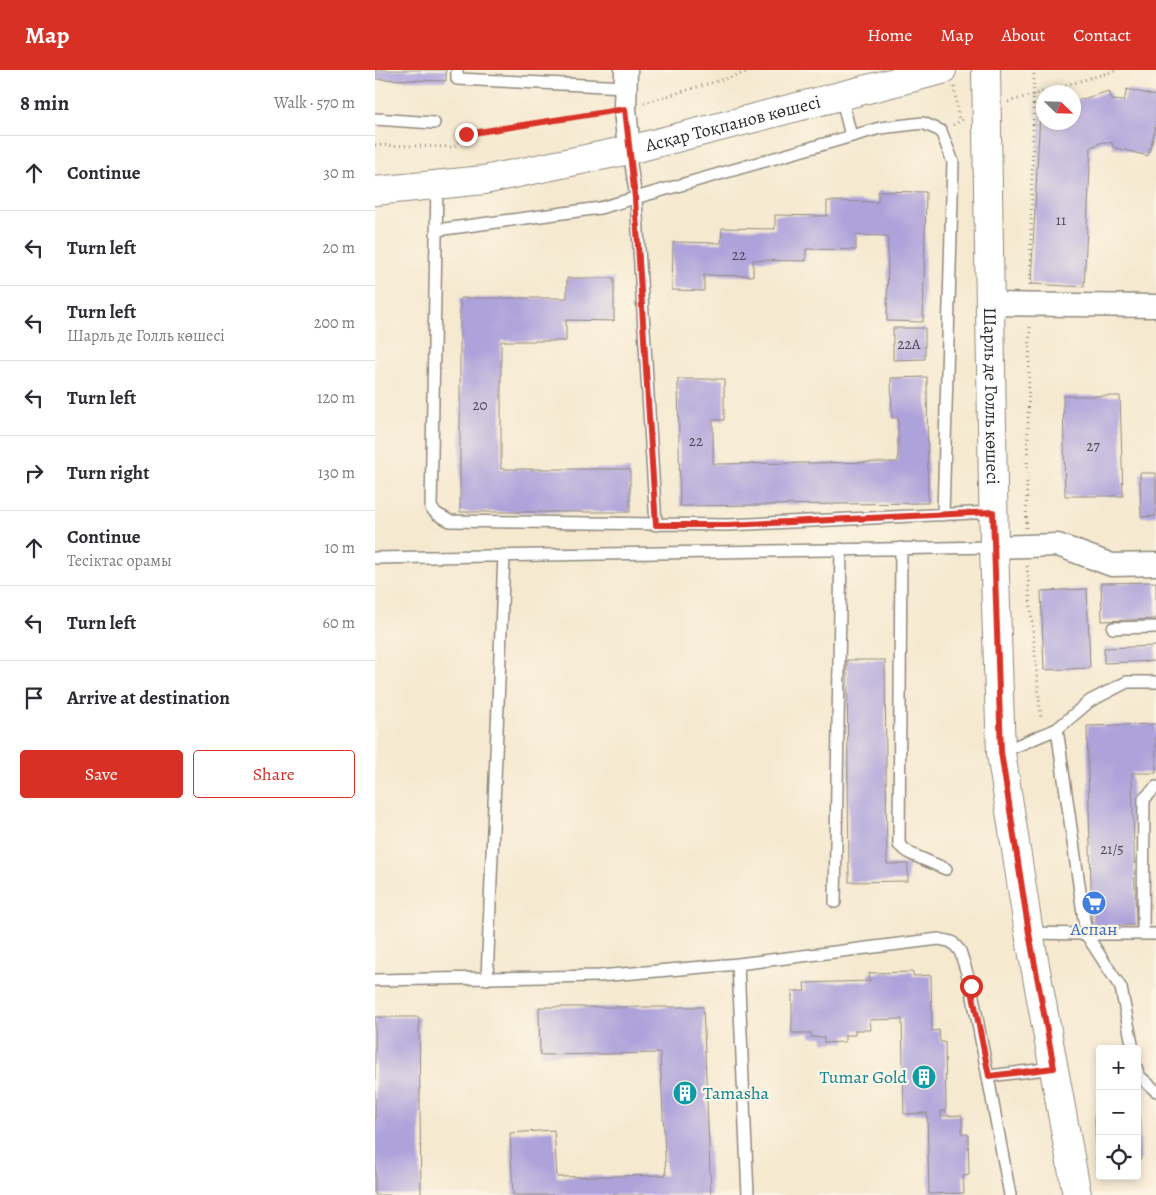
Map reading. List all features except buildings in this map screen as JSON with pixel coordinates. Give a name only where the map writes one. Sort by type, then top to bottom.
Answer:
[{"type":"street","name":"Шарль де Голль көшесі","points":[[986,70],[993,512],[1001,752],[1029,933],[1077,1195]]},
{"type":"street","name":"Асқар Тоқпанов көшесі","points":[[375,191],[484,180],[629,150],[840,94],[947,74]]},
{"type":"street","points":[[625,89],[629,150]]},
{"type":"street","points":[[990,304],[1156,306]]},
{"type":"street","points":[[994,547],[1025,545],[1058,546],[1112,565],[1156,564]]},
{"type":"lane","points":[[457,70],[457,79],[625,89]]},
{"type":"lane","points":[[840,94],[851,136]]},
{"type":"lane","points":[[375,119],[434,123]]},
{"type":"lane","points":[[437,230],[600,208],[880,128],[923,123],[941,131],[953,162],[943,515]]},
{"type":"lane","points":[[629,150],[635,198],[656,525]]},
{"type":"lane","points":[[437,185],[431,508],[437,514],[450,521],[728,525],[993,512]]},
{"type":"lane","points":[[375,558],[994,547]]},
{"type":"lane","points":[[901,548],[899,845],[911,854],[946,869]]},
{"type":"lane","points":[[835,902],[841,549]]},
{"type":"lane","points":[[487,979],[504,555]]},
{"type":"lane","points":[[1113,628],[1156,627]]},
{"type":"lane","points":[[1001,752],[1057,729],[1090,701],[1127,682],[1156,682]]},
{"type":"lane","points":[[1057,729],[1086,934],[1121,988],[1132,1045]]},
{"type":"lane","points":[[1143,934],[1144,799],[1156,787]]},
{"type":"lane","points":[[1029,933],[1156,934]]},
{"type":"lane","points":[[375,980],[599,976],[738,964],[939,940],[952,942],[960,951],[971,986],[1010,1195]]},
{"type":"lane","points":[[738,964],[748,1195]]},
{"type":"lane","points":[[989,1076],[1054,1068]]},
{"type":"lane","points":[[1141,1077],[1156,1091]]},
{"type":"path","points":[[375,145],[454,147],[466,134],[625,89],[754,70]]},
{"type":"path","points":[[1033,95],[1118,70]]},
{"type":"path","points":[[947,74],[959,121]]},
{"type":"path","points":[[1025,545],[1043,735]]},
{"type":"place","name":"Аспан","points":[[1094,903]]},
{"type":"place","name":"Tumar Gold","points":[[924,1077]]},
{"type":"place","name":"Tamasha","points":[[685,1093]]},
{"type":"route","points":[[466,134],[625,109],[635,198],[656,525],[728,525],[993,512],[1001,752],[1029,933],[1054,1068],[989,1076],[971,986]]}]
